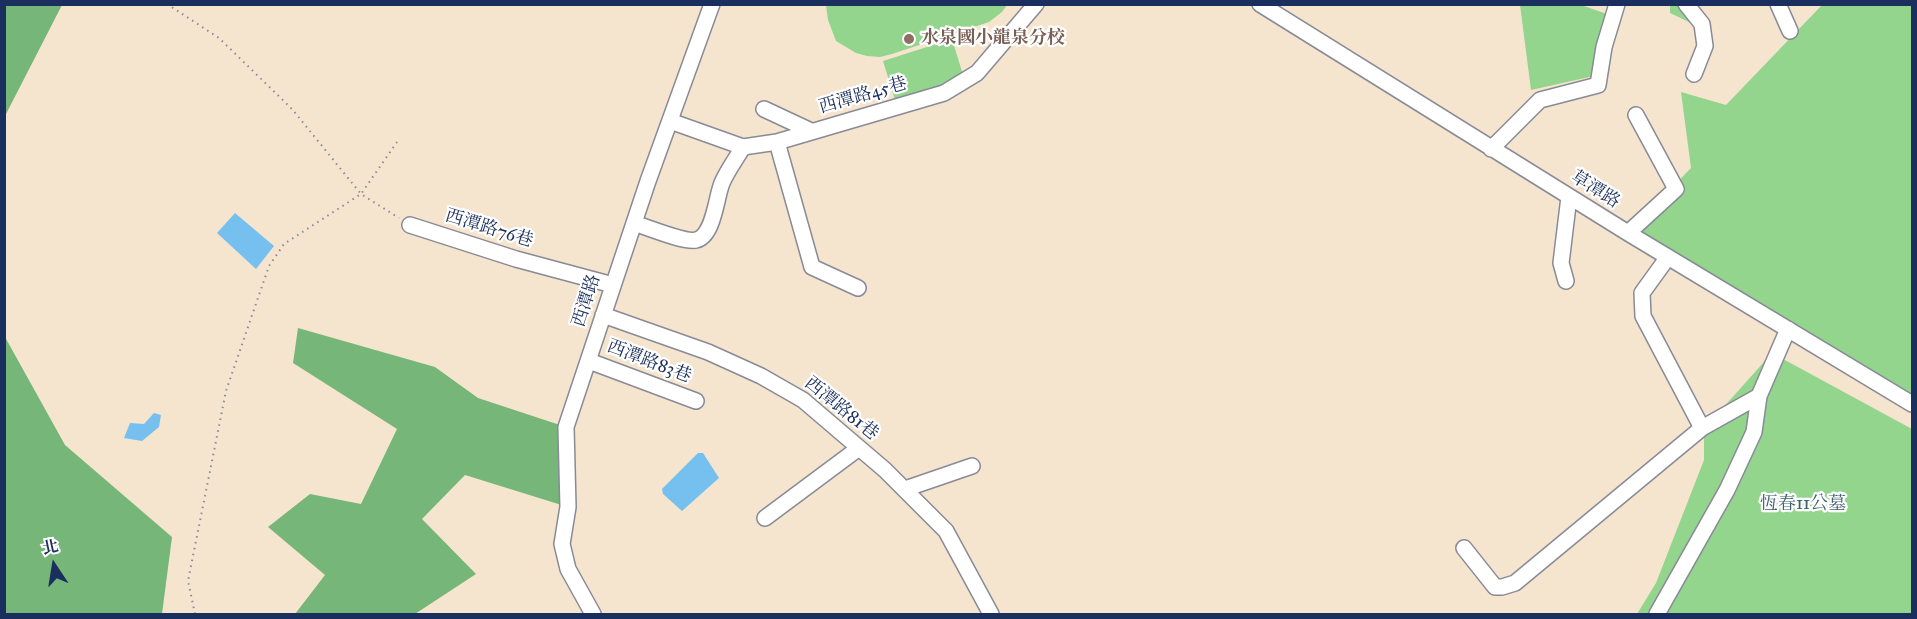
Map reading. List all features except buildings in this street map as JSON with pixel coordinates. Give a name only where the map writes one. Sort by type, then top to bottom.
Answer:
[{"type":"street","name":"西潭路","points":[[593,615],[568,569],[562,544],[568,507],[566,426],[712,4]]},
{"type":"street","name":"西潭路45巷","points":[[670,121],[743,147],[777,142],[944,93],[977,73],[1036,4]]},
{"type":"street","name":"草潭路","points":[[1260,4],[1569,197],[1912,404]]},
{"type":"street","points":[[1491,149],[1540,100],[1598,85],[1604,47],[1617,4]]},
{"type":"street","points":[[1686,4],[1702,24],[1705,46],[1694,74]]},
{"type":"street","points":[[1778,4],[1791,31]]},
{"type":"street","points":[[764,109],[811,131]]},
{"type":"street","points":[[1628,233],[1676,189],[1636,115]]},
{"type":"street","points":[[777,142],[812,267],[858,288]]},
{"type":"street","points":[[634,224],[687,240],[697,240],[705,235],[710,227],[722,183],[743,147]]},
{"type":"street","points":[[1566,281],[1561,263],[1569,197]]},
{"type":"street","name":"西潭路76巷","points":[[410,225],[516,259],[613,285]]},
{"type":"street","points":[[1668,257],[1642,293],[1643,316],[1701,428]]},
{"type":"street","name":"西潭路81巷","points":[[603,315],[708,352],[761,376],[803,400],[905,489],[946,531],[991,615]]},
{"type":"street","points":[[1657,615],[1727,490],[1754,432],[1758,396],[1788,329]]},
{"type":"street","name":"西潭路83巷","points":[[589,361],[696,401]]},
{"type":"street","points":[[1464,548],[1495,587],[1515,583],[1701,428],[1758,396]]},
{"type":"street","points":[[765,518],[860,448]]},
{"type":"street","points":[[905,489],[972,466]]},
{"type":"path","points":[[167,4],[219,38],[292,109],[361,194],[410,225]]},
{"type":"path","points":[[195,615],[188,581],[226,391],[269,266],[284,244],[361,194],[397,142]]},
{"type":"green space","points":[[826,4],[1007,5],[989,22],[880,57],[856,53],[836,41],[828,20]]},
{"type":"green space","points":[[4,5],[62,5],[5,116]]},
{"type":"green space","points":[[1520,5],[1581,5],[1607,14],[1594,76],[1531,90]]},
{"type":"green space","points":[[1670,5],[1700,5],[1691,23],[1670,13]]},
{"type":"green space","points":[[1822,5],[1912,5],[1912,408],[1628,233],[1691,168],[1681,92],[1726,105]]},
{"type":"green space","points":[[952,39],[964,78],[895,100],[883,61]]},
{"type":"green space","points":[[298,328],[435,367],[478,398],[566,427],[568,507],[465,475],[422,519],[476,574],[415,614],[295,614],[325,575],[268,527],[310,494],[361,504],[397,429],[293,363]]},
{"type":"green space","points":[[5,337],[65,445],[172,537],[162,614],[5,614]]},
{"type":"green space","name":"恆春11公墓","points":[[1772,353],[1912,429],[1912,614],[1637,614],[1656,583],[1704,460],[1704,429]]},
{"type":"water","points":[[235,213],[274,246],[256,269],[217,233]]},
{"type":"water","points":[[154,413],[161,415],[159,427],[142,441],[124,438],[130,423],[144,424]]},
{"type":"water","points":[[698,453],[703,453],[719,478],[682,511],[663,494],[662,489]]},
{"type":"place","name":"水泉國小龍泉分校","points":[[909,39]]}]
